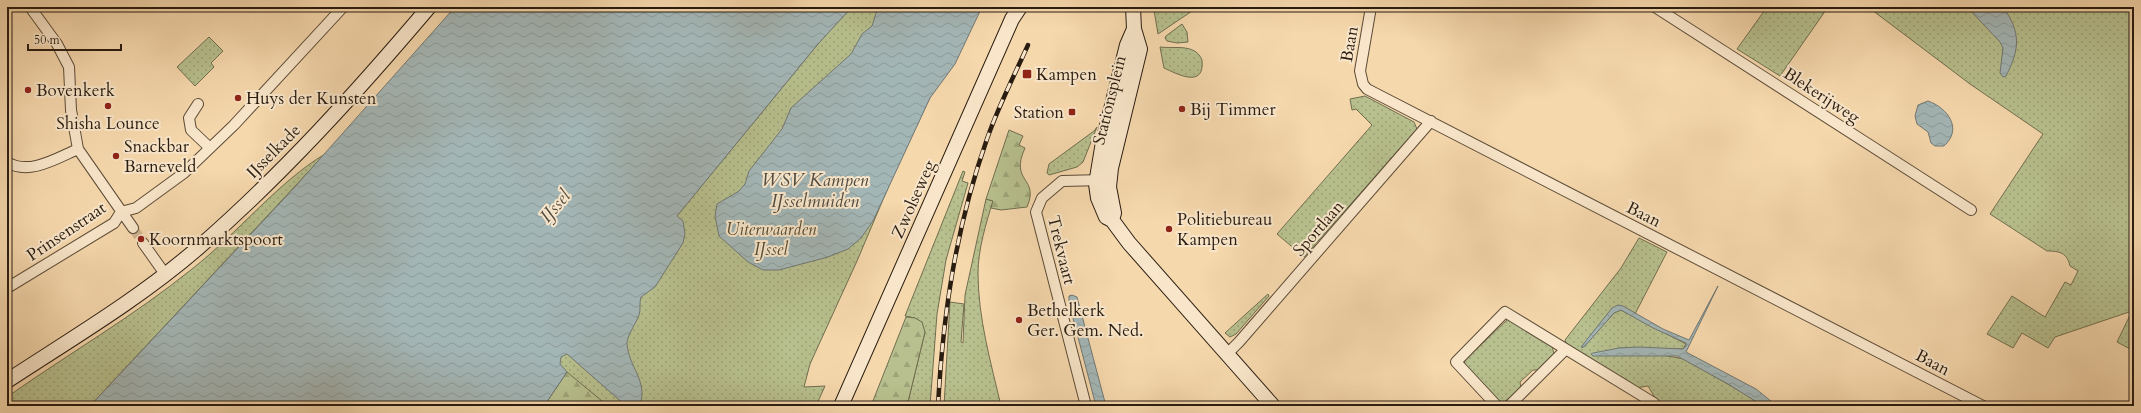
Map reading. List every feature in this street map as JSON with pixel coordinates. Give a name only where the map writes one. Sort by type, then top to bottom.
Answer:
[{"type":"street","points":[[30,7],[57,44],[69,67],[71,110],[78,149],[133,228]]},
{"type":"street","points":[[121,212],[136,208],[184,172],[210,148],[343,7]]},
{"type":"street","name":"IJsselkade","points":[[7,381],[165,274],[197,249],[277,174],[369,78],[429,7]]},
{"type":"street","name":"Zwolseweg","points":[[841,406],[1012,19],[1020,7]]},
{"type":"street","name":"Stationsplein","points":[[1133,7],[1134,29],[1140,49],[1140,55],[1110,168],[1103,180],[1109,194],[1114,213],[1112,220],[1129,244],[1227,354]]},
{"type":"street","name":"Baan","points":[[1371,7],[1360,68],[1360,75],[1363,84],[1371,91],[1983,406]]},
{"type":"street","name":"Blekerijweg","points":[[1655,7],[1971,210]]},
{"type":"street","points":[[198,104],[189,118],[191,130],[210,148]]},
{"type":"street","name":"Sportlaan","points":[[1227,354],[1431,121]]},
{"type":"street","points":[[7,162],[28,168],[44,164],[78,149]]},
{"type":"street","name":"Trekvaart","points":[[1086,406],[1036,212],[1042,198],[1060,182],[1068,179],[1103,180]]},
{"type":"street","name":"Prinsenstraat","points":[[7,288],[114,222],[121,212]]},
{"type":"street","points":[[143,243],[165,274]]},
{"type":"street","points":[[1497,406],[1456,362],[1505,312],[1654,403]]},
{"type":"street","points":[[1508,406],[1565,350]]},
{"type":"street","points":[[1227,354],[1274,406]]},
{"type":"green space","name":"Uiterwaarden IJssel","points":[[851,7],[981,7],[932,93],[893,176],[857,261],[810,364],[804,387],[825,386],[816,406],[519,406],[558,361],[818,44]]},
{"type":"green space","points":[[1164,7],[1198,7],[1158,34],[1154,10]]},
{"type":"green space","points":[[1767,7],[1828,7],[1780,76],[1737,49]]},
{"type":"green space","points":[[1868,7],[2134,7],[2134,351],[2117,342],[2132,311],[2055,337],[2048,348],[2022,333],[2013,348],[1987,334],[2012,296],[2045,317],[2065,282],[2071,285],[2078,271],[2070,266],[2067,258],[2059,252],[2047,251],[1990,214],[2043,134],[1970,84]]},
{"type":"green space","points":[[1182,24],[1187,32],[1188,42],[1177,43],[1167,41],[1165,38],[1166,36]]},
{"type":"green space","points":[[209,37],[223,51],[211,63],[214,67],[195,86],[177,67]]},
{"type":"green space","points":[[1160,47],[1184,48],[1195,51],[1202,60],[1202,69],[1199,74],[1195,77],[1183,76],[1164,68]]},
{"type":"green space","points":[[1365,96],[1414,122],[1417,129],[1304,257],[1277,234],[1372,125],[1356,109],[1352,110],[1350,99]]},
{"type":"green space","points":[[1097,127],[1083,162],[1077,167],[1049,175],[1047,173],[1049,164],[1094,131]]},
{"type":"green space","points":[[1009,130],[1023,136],[1019,145],[1025,148],[1021,159],[1020,168],[1028,184],[1030,197],[1027,207],[1001,210],[991,208],[993,201],[986,199]]},
{"type":"green space","points":[[325,154],[90,406],[7,406],[7,397],[124,319],[192,269],[209,255],[274,193]]},
{"type":"green space","points":[[963,171],[965,172],[962,181],[968,183],[946,260],[937,314],[930,406],[907,406],[925,332],[915,318],[905,316]]},
{"type":"green space","points":[[986,199],[993,201],[985,227],[979,255],[978,273],[980,307],[1001,406],[944,406],[950,302],[964,304],[961,342],[963,343],[965,295]]},
{"type":"green space","points":[[1639,238],[1667,252],[1635,314],[1618,305],[1582,348],[1614,313],[1621,310],[1686,344],[1683,349],[1619,348],[1621,355],[1662,355],[1684,359],[1747,395],[1763,406],[1660,406],[1648,386],[1635,388],[1566,344],[1565,340],[1621,268]]},
{"type":"green space","points":[[1268,294],[1269,296],[1236,334],[1230,337],[1225,333]]},
{"type":"green space","points":[[906,317],[915,318],[922,322],[925,332],[907,406],[871,406]]},
{"type":"green space","points":[[1508,319],[1552,346],[1554,354],[1539,370],[1533,370],[1520,382],[1521,388],[1503,403],[1499,402],[1464,363],[1465,360]]},
{"type":"green space","points":[[567,372],[608,406],[544,406]]},
{"type":"water","name":"IJssel","points":[[455,7],[852,7],[818,44],[677,216],[683,221],[685,234],[683,243],[655,287],[641,297],[639,315],[627,341],[628,352],[642,389],[640,406],[626,406],[567,354],[561,357],[560,364],[567,372],[544,406],[90,406],[294,188]]},
{"type":"water","name":"WSV Kampen IJsselmuiden","points":[[878,7],[982,7],[955,64],[930,98],[873,221],[861,238],[848,249],[828,257],[779,270],[763,270],[748,262],[719,236],[715,216],[717,204],[739,191],[745,184],[749,171],[782,129],[791,108],[851,54],[862,34],[872,26]]},
{"type":"water","points":[[1967,7],[2003,7],[2009,16],[2016,33],[2016,49],[2011,66],[2006,76],[2003,77],[2000,73],[2003,48],[2000,42]]},
{"type":"water","points":[[1928,101],[1942,109],[1951,120],[1953,126],[1952,133],[1950,139],[1944,146],[1935,146],[1931,143],[1928,132],[1917,124],[1915,116],[1918,105]]},
{"type":"water","points":[[1718,286],[1686,352],[1756,389],[1777,406],[1763,406],[1728,384],[1677,356],[1593,356],[1591,354],[1593,353],[1619,348],[1638,347],[1683,349],[1686,346],[1686,343],[1653,328],[1621,310],[1614,313],[1584,347],[1581,347],[1612,308],[1618,305],[1623,306],[1663,329],[1689,340]]},
{"type":"water","points":[[1072,295],[1077,297],[1106,406],[1096,406],[1069,303],[1069,296]]},
{"type":"tunnel","points":[[133,228],[143,243]]},
{"type":"railway","points":[[938,406],[943,337],[953,271],[967,205],[991,127],[1028,45]]},
{"type":"place","name":"Kampen","points":[[1027,74]]},
{"type":"place","name":"Bovenkerk","points":[[28,90]]},
{"type":"place","name":"Huys der Kunsten","points":[[238,98]]},
{"type":"place","name":"Shisha Lounce","points":[[108,106]]},
{"type":"place","name":"Bij Timmer","points":[[1182,109]]},
{"type":"place","name":"Station","points":[[1072,112]]},
{"type":"place","name":"Snackbar Barneveld","points":[[116,156]]},
{"type":"place","name":"Politiebureau Kampen","points":[[1169,229]]},
{"type":"place","name":"Koornmarktspoort","points":[[141,239]]},
{"type":"place","name":"Bethelkerk Ger. Gem. Ned.","points":[[1019,320]]}]
